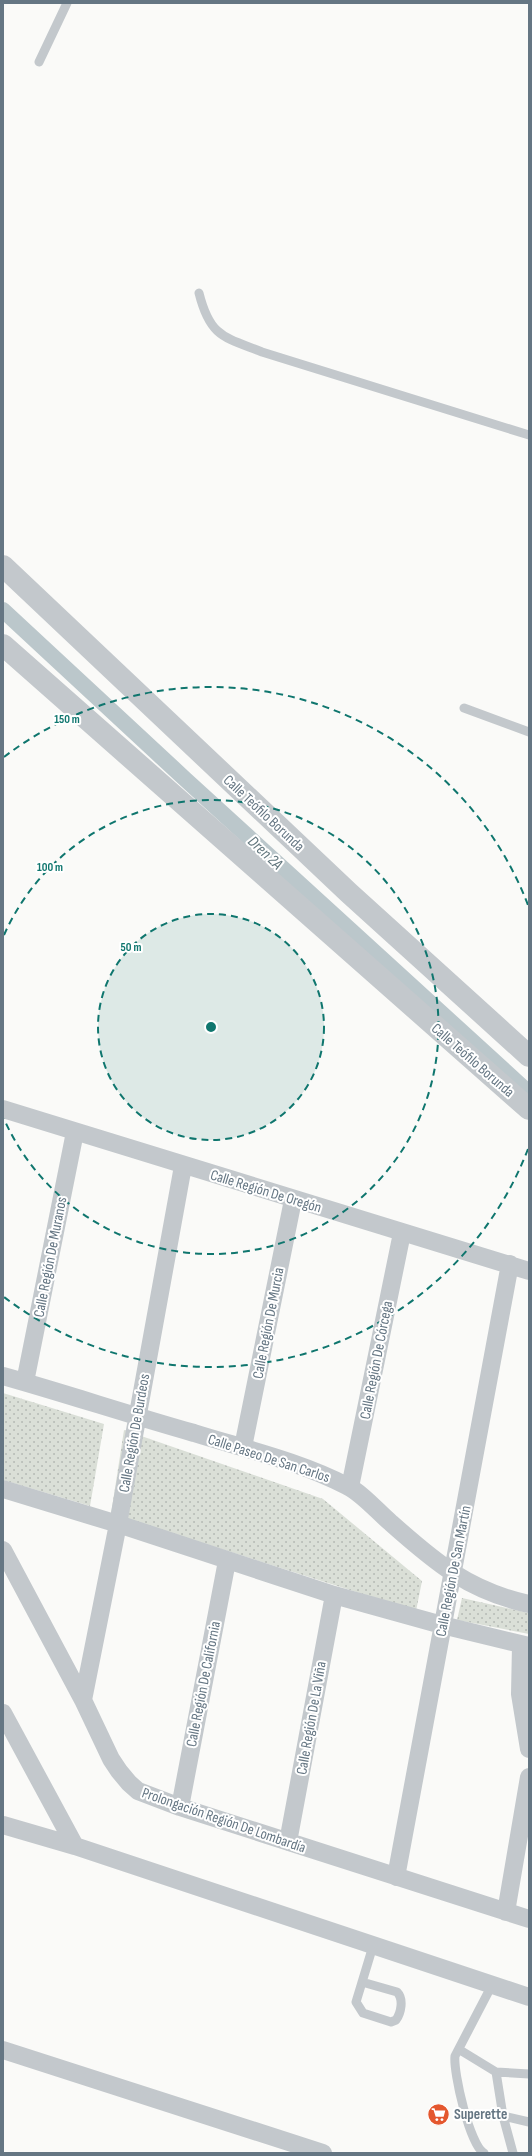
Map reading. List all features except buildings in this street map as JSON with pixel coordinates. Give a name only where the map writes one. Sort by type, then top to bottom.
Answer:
[{"type":"street","name":"Calle Teófilo Borunda","points":[[3,566],[326,872],[529,1056]]},
{"type":"street","name":"Calle Teófilo Borunda","points":[[3,645],[529,1109]]},
{"type":"street","name":"Calle Región De Oregón","points":[[3,1109],[293,1200],[510,1264],[529,1271]]},
{"type":"street","name":"Calle Región De Muranos","points":[[26,1382],[76,1132]]},
{"type":"street","name":"Calle Región De Burdeos","points":[[83,1700],[118,1524],[183,1166]]},
{"type":"street","name":"Calle Región De Murcia","points":[[243,1447],[293,1200]]},
{"type":"street","name":"Calle Región De Córcega","points":[[350,1487],[402,1233]]},
{"type":"street","name":"Calle Región De San Martín","points":[[396,1878],[510,1264]]},
{"type":"street","name":"Calle Paseo De San Carlos","points":[[3,1376],[243,1447],[324,1474],[350,1487],[407,1538],[452,1574],[470,1585],[492,1594],[528,1602]]},
{"type":"street","points":[[3,1489],[118,1524],[334,1595],[525,1646],[520,1694],[529,1750]]},
{"type":"street","name":"Prolongación Región De Lombardía","points":[[3,1550],[83,1700],[111,1759],[129,1783],[138,1790],[180,1807],[396,1878],[529,1919]]},
{"type":"street","name":"Calle Región De California","points":[[180,1807],[226,1560]]},
{"type":"street","name":"Calle Región De La Viña","points":[[288,1842],[334,1595]]},
{"type":"street","points":[[3,1713],[75,1846]]},
{"type":"street","points":[[506,1912],[529,1777]]},
{"type":"street","points":[[3,1825],[75,1846],[529,1997]]},
{"type":"street","points":[[3,2050],[323,2153]]},
{"type":"lane","points":[[39,62],[67,3]]},
{"type":"lane","points":[[199,293],[207,318],[212,327],[222,336],[262,352],[529,435]]},
{"type":"lane","points":[[464,708],[529,732]]},
{"type":"lane","points":[[362,1982],[397,1992],[402,2000],[396,2020],[392,2022],[363,2014],[359,2010],[356,2002],[362,1982],[373,1946]]},
{"type":"lane","points":[[484,2153],[476,2145],[458,2088],[454,2064],[455,2056],[460,2050],[492,1985]]},
{"type":"lane","points":[[460,2050],[496,2072],[529,2074]]},
{"type":"lane","points":[[496,2072],[503,2116],[513,2153]]},
{"type":"lane","points":[[503,2116],[529,2122]]},
{"type":"shaded area","points":[[3,1393],[104,1424],[90,1506],[3,1480]]},
{"type":"shaded area","points":[[124,1430],[323,1499],[422,1581],[416,1611],[111,1514]]},
{"type":"shaded area","points":[[462,1598],[529,1613],[529,1634],[457,1620]]},
{"type":"waterway","name":"Dren 2A","points":[[3,610],[185,779],[529,1093]]},
{"type":"place","name":"Superette","points":[[438,2114]]}]
